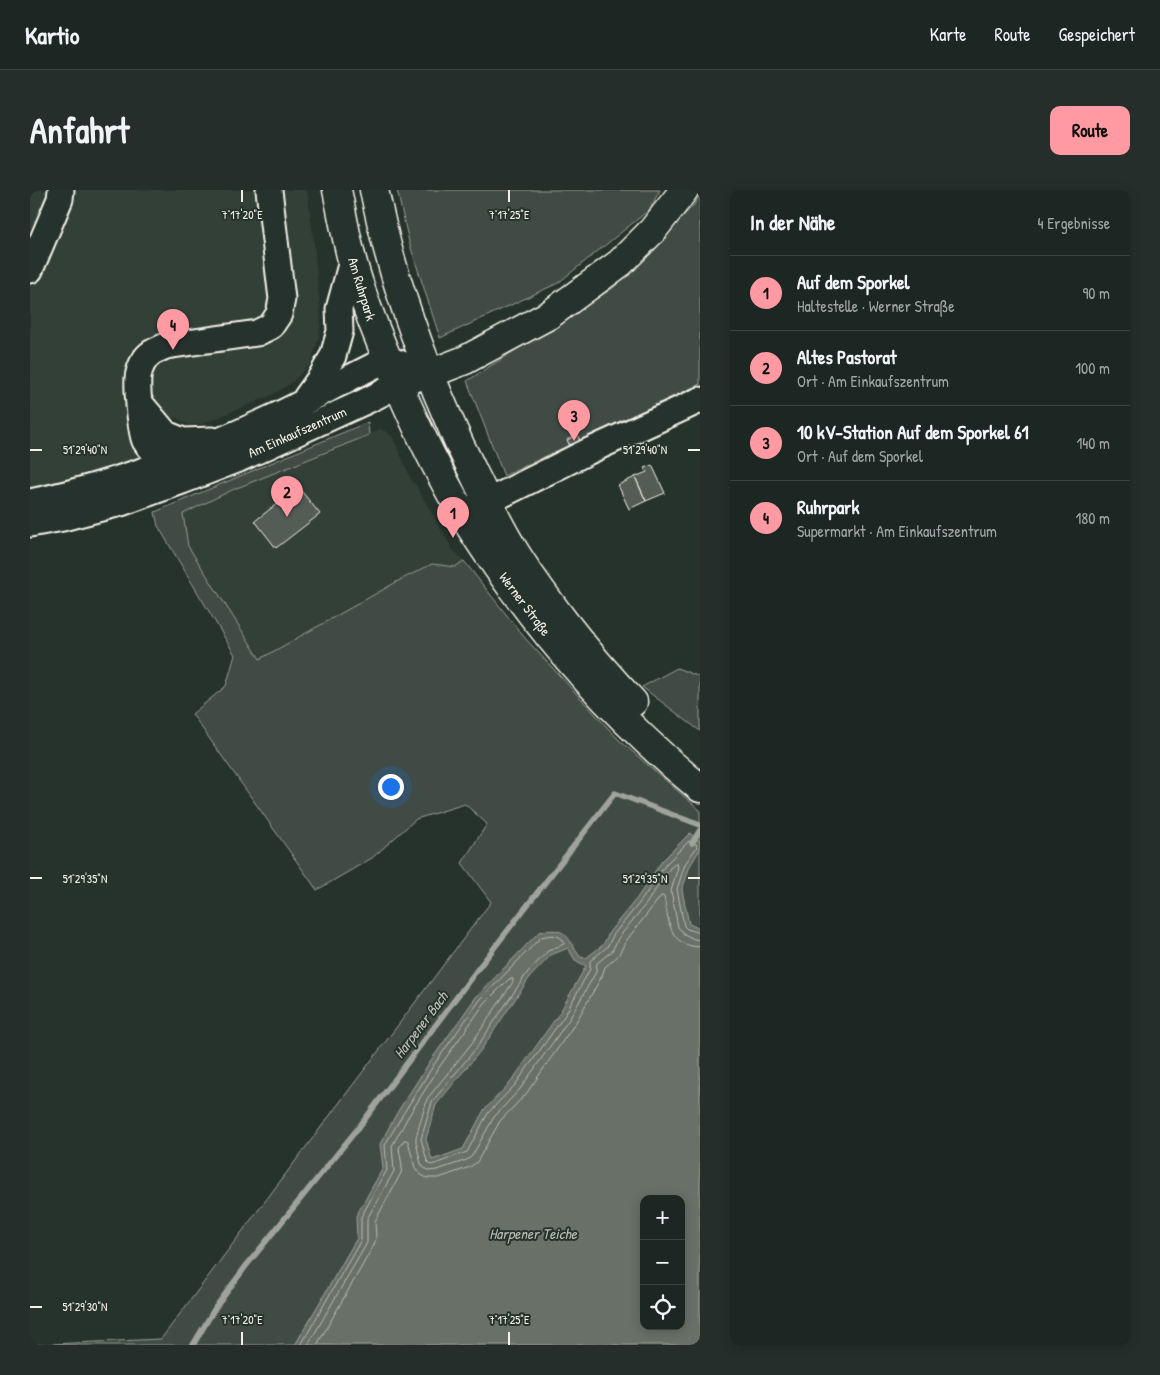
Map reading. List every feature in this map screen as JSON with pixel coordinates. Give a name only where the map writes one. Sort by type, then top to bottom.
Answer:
[{"type":"main road","name":"Am Ruhrpark","points":[[337,190],[352,261],[374,327],[398,385]]},
{"type":"main road","points":[[374,190],[388,252],[429,374],[465,360],[549,315],[620,263],[652,231],[684,190]]},
{"type":"main road","name":"Werner Straße","points":[[429,374],[487,502],[512,548],[541,592],[579,641],[618,686],[664,733],[700,764]]},
{"type":"main road","name":"Werner Straße","points":[[398,385],[423,440],[461,512],[483,547],[537,622],[566,668],[678,771],[700,788]]},
{"type":"street","points":[[30,270],[60,199],[61,190]]},
{"type":"street","points":[[174,460],[154,452],[144,440],[141,428],[138,378],[143,361],[152,352],[166,346],[256,333],[271,326],[280,314],[282,299],[269,190]]},
{"type":"street","name":"Am Einkaufszentrum","points":[[304,402],[333,356],[340,331],[339,309],[352,261]]},
{"type":"street","points":[[388,359],[429,374]]},
{"type":"street","name":"Am Einkaufszentrum","points":[[30,502],[80,490],[174,460],[280,414],[388,359]]},
{"type":"street","name":"Am Einkaufszentrum","points":[[30,524],[63,518],[121,503],[182,481],[366,402],[398,385],[429,374]]},
{"type":"street","name":"Am Einkaufszentrum","points":[[140,403],[166,434],[183,441],[222,440]]},
{"type":"street","points":[[461,512],[487,502],[588,452],[697,407]]},
{"type":"shaded area","points":[[30,190],[307,190],[321,319],[319,337],[311,363],[293,382],[272,395],[202,424],[188,425],[173,416],[152,463],[30,493]]},
{"type":"shaded area","points":[[397,190],[660,190],[649,210],[558,283],[440,338],[409,242]]},
{"type":"shaded area","points":[[700,195],[700,384],[580,440],[577,435],[567,439],[569,445],[504,476],[467,381],[613,288],[693,206]]},
{"type":"shaded area","points":[[368,422],[369,435],[232,490],[183,514],[188,546],[260,659],[432,564],[455,567],[464,561],[524,637],[619,740],[700,810],[700,1345],[30,1345],[161,1339],[491,902],[462,863],[487,824],[465,804],[416,819],[372,858],[317,890],[192,714],[226,686],[235,655],[158,526],[155,512]]},
{"type":"shaded area","points":[[380,429],[392,436],[413,483],[453,550],[464,561],[455,567],[432,564],[260,659],[188,546],[183,514],[232,490]]},
{"type":"shaded area","points":[[677,668],[700,677],[700,731],[642,687]]},
{"type":"water","name":"Harpener Teiche","points":[[690,833],[700,841],[700,849],[690,866],[682,890],[689,924],[700,929],[700,1345],[295,1345],[357,1238],[356,1216],[383,1168],[380,1144],[398,1111],[431,1060],[476,997],[539,932],[555,930],[565,934],[580,957],[586,958],[603,945],[610,931],[637,898],[662,861]],"holes":[[[568,948],[575,960],[586,966],[560,1012],[511,1082],[484,1110],[463,1149],[432,1160],[426,1139],[436,1105],[481,1050],[530,977],[551,955]]]},
{"type":"building","points":[[577,435],[581,443],[571,447],[567,440]]},
{"type":"building","points":[[652,465],[665,493],[646,501],[635,477],[647,472],[645,468]]},
{"type":"building","points":[[635,477],[646,501],[629,509],[618,485]]},
{"type":"building","points":[[298,487],[320,514],[276,548],[255,521]]},
{"type":"waterway","name":"Harpener Bach","points":[[193,1345],[215,1308],[246,1266],[359,1127],[480,966],[615,793],[700,825]]},
{"type":"waterway","name":"Harpener Bach","points":[[692,843],[700,830]]},
{"type":"place","name":"Ruhrpark","points":[[173,350]]},
{"type":"place","name":"10 kV-Station Auf dem Sporkel 61","points":[[574,441]]},
{"type":"place","name":"Altes Pastorat","points":[[287,517]]},
{"type":"place","name":"Auf dem Sporkel","points":[[453,538]]}]
